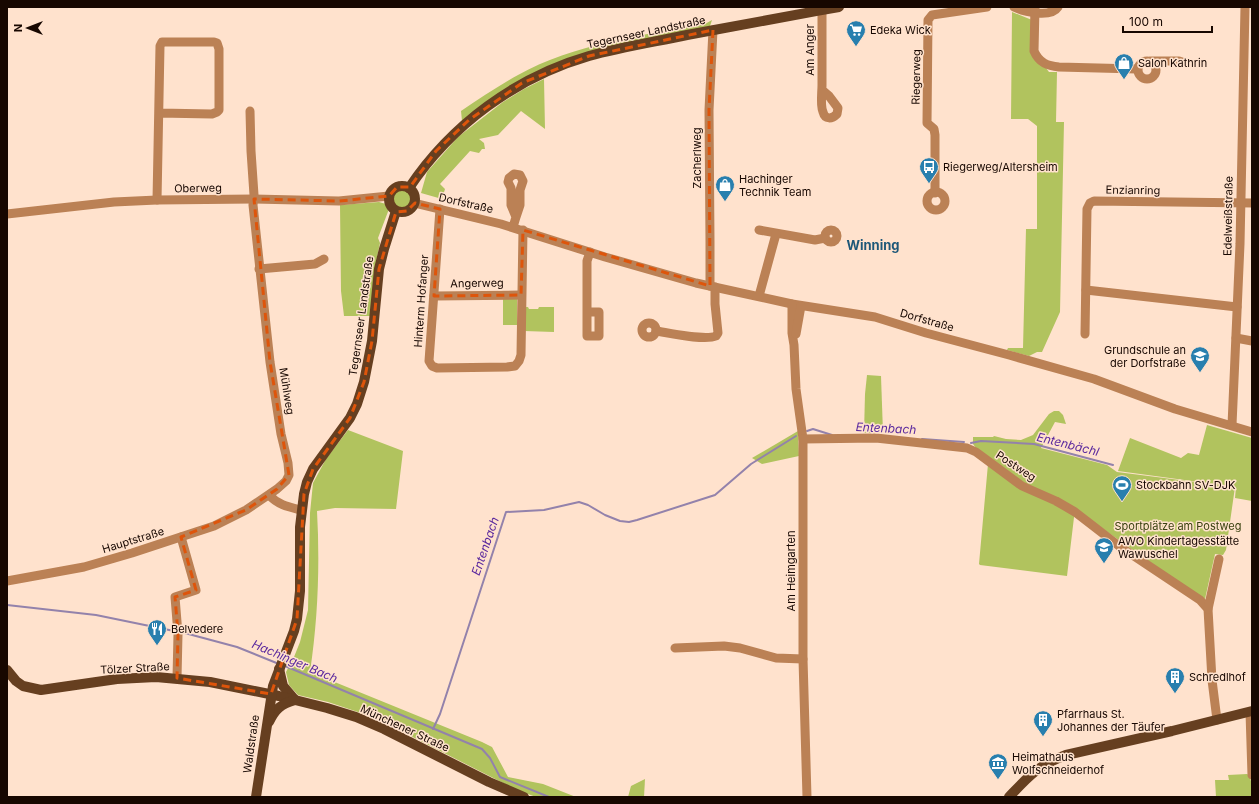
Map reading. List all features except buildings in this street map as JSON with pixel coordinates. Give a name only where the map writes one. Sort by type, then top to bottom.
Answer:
[{"type":"main road","name":"Tegernseer Landstraße","points":[[409,188],[429,160],[454,133],[490,104],[522,83],[546,72],[589,56],[625,47],[839,7]]},
{"type":"main road","points":[[405,186],[409,188],[414,195],[413,206],[407,211],[396,211],[391,206],[389,196],[391,192],[397,187],[405,186]]},
{"type":"main road","name":"Tegernseer Landstraße","points":[[271,694],[279,667],[294,631],[299,607],[301,510],[307,482],[313,469],[350,418],[357,404],[364,382],[372,340],[379,269],[396,211]]},
{"type":"main road","points":[[266,728],[271,717],[280,706],[284,703],[295,700],[283,686],[279,667]]},
{"type":"main road","name":"Tölzer Straße","points":[[7,670],[16,681],[23,686],[41,690],[117,679],[156,677],[210,682],[271,694]]},
{"type":"main road","points":[[254,690],[262,700],[266,710],[266,728]]},
{"type":"main road","name":"Münchener Straße","points":[[271,694],[356,717],[384,729],[490,782],[524,797]]},
{"type":"main road","name":"Waldstraße","points":[[256,797],[271,694]]},
{"type":"main road","points":[[1010,796],[1040,767],[1050,761],[1066,755],[1251,712]]},
{"type":"street","name":"Riegerweg","points":[[935,192],[936,135],[934,128],[927,123],[928,20],[932,15],[987,7]]},
{"type":"street","points":[[1014,7],[1024,11],[1035,10],[1049,13],[1058,7]]},
{"type":"street","name":"Edelweißstraße","points":[[1232,425],[1241,203],[1245,7]]},
{"type":"street","name":"Am Anger","points":[[822,10],[822,90]]},
{"type":"street","points":[[1035,10],[1034,51],[1037,58],[1043,63],[1050,66],[1060,67],[1137,69]]},
{"type":"street","name":"Zacherlweg","points":[[656,331],[704,338],[712,338],[718,333],[712,286],[710,242],[709,110],[713,30]]},
{"type":"street","points":[[157,200],[160,46],[162,42],[217,43],[219,49],[219,110],[212,114],[159,113]]},
{"type":"street","points":[[1137,69],[1142,62],[1147,60],[1179,61],[1185,63]]},
{"type":"street","points":[[1137,69],[1139,75],[1144,79],[1150,79],[1156,72],[1155,65],[1151,61]]},
{"type":"street","name":"Mühlweg","points":[[250,111],[253,205],[259,269],[273,385],[289,471],[286,481],[259,501]]},
{"type":"street","name":"Oberweg","points":[[7,214],[107,203],[157,200],[254,199],[339,201],[389,196]]},
{"type":"street","name":"Enzianring","points":[[1085,334],[1087,209],[1090,203],[1094,201],[1241,203]]},
{"type":"street","name":"Dorfstraße","points":[[414,203],[513,227],[671,276],[797,305],[874,317],[1094,380],[1175,409],[1252,432]]},
{"type":"street","points":[[1241,203],[1252,203]]},
{"type":"street","name":"Hinterm Hofanger","points":[[440,209],[429,361],[432,366],[437,368],[507,367],[514,366],[519,361],[523,230]]},
{"type":"street","points":[[513,227],[516,217]]},
{"type":"street","points":[[760,230],[815,240],[825,238]]},
{"type":"street","points":[[759,296],[776,234]]},
{"type":"street","points":[[587,312],[587,261],[590,252]]},
{"type":"street","points":[[259,269],[315,264],[324,259]]},
{"type":"street","points":[[1086,290],[1237,307]]},
{"type":"street","name":"Angerweg","points":[[434,296],[521,295]]},
{"type":"street","name":"Am Heimgarten","points":[[797,305],[792,333],[796,389],[803,438],[803,659],[807,797]]},
{"type":"street","points":[[1236,338],[1252,341]]},
{"type":"street","name":"Postweg","points":[[803,438],[876,438],[967,448],[976,452],[1022,486],[1056,501],[1075,512],[1119,546],[1200,600],[1208,609]]},
{"type":"street","points":[[269,495],[274,500],[286,507],[301,510]]},
{"type":"street","name":"Hauptstraße","points":[[7,581],[84,567],[132,554],[225,521],[259,501]]},
{"type":"street","points":[[177,678],[178,632],[175,597],[196,590],[181,537]]},
{"type":"street","points":[[1217,720],[1212,680],[1208,609],[1219,559]]},
{"type":"street","points":[[674,648],[724,646],[740,648],[776,658],[803,659]]},
{"type":"street","points":[[1251,712],[1252,773]]},
{"type":"highlighted area","points":[[713,30],[709,110],[710,286],[523,230],[521,295],[434,296],[440,209],[415,203],[407,211],[396,212],[379,269],[372,341],[364,382],[350,418],[313,469],[304,494],[297,619],[271,694],[177,678],[178,634],[175,597],[196,590],[181,537],[246,510],[277,489],[289,475],[270,362],[254,199],[339,201],[389,196],[397,187],[410,187],[436,151],[469,120],[522,83],[589,56]]},
{"type":"green space","points":[[1012,12],[1032,20],[1031,48],[1049,72],[1057,72],[1056,122],[1064,122],[1060,312],[1042,352],[1037,352],[1029,356],[1007,350],[1008,348],[1023,348],[1026,229],[1037,229],[1037,126],[1028,119],[1011,119]]},
{"type":"green space","points":[[712,20],[710,26],[581,55],[462,121],[461,111],[518,75],[540,64],[585,48],[657,32],[705,24]]},
{"type":"green space","points":[[544,79],[545,129],[521,111],[498,135],[479,139],[484,143],[485,149],[482,149],[479,153],[470,151],[440,184],[445,189],[442,199],[421,193],[427,172],[458,137],[503,102]]},
{"type":"green space","points":[[402,189],[409,192],[412,199],[409,206],[402,209],[395,206],[392,199],[395,192]]},
{"type":"green space","points":[[379,202],[386,204],[389,209],[378,238],[380,243],[376,262],[371,316],[344,316],[341,291],[340,205]]},
{"type":"green space","points":[[503,297],[517,297],[517,325],[503,325]]},
{"type":"green space","points":[[524,307],[528,307],[529,309],[538,309],[539,307],[554,307],[554,332],[524,331]]},
{"type":"green space","points":[[867,375],[881,376],[883,433],[864,433]]},
{"type":"green space","name":"Sportplätze am Postweg","points":[[1054,411],[1059,411],[1063,415],[1066,424],[1055,422],[1041,448],[1107,465],[1117,472],[1235,487],[1226,550],[1223,555],[1215,554],[1205,599],[1195,594],[1075,509],[1067,576],[979,564],[988,464],[973,444],[973,437],[994,436],[1006,439],[1021,440],[1033,435],[1049,414]]},
{"type":"green space","points":[[1207,425],[1252,438],[1252,501],[1235,498],[1236,487],[1118,471],[1130,438],[1181,458],[1188,453],[1199,455]]},
{"type":"green space","points":[[348,430],[403,451],[396,509],[335,508],[317,511],[318,592],[310,672],[492,747],[508,777],[543,784],[576,797],[536,797],[517,790],[385,723],[328,702],[298,695],[289,685],[286,672],[300,642],[308,610],[310,513],[313,483],[326,459]]},
{"type":"green space","points":[[798,431],[799,456],[762,464],[752,458]]},
{"type":"green space","points":[[1228,775],[1249,775],[1252,784],[1252,797],[1216,797],[1215,780],[1229,780]]},
{"type":"green space","points":[[645,779],[644,797],[628,797],[631,786]]},
{"type":"waterway","name":"Entenbach","points":[[807,431],[813,429],[832,435]]},
{"type":"waterway","name":"Entenbach","points":[[433,729],[440,714],[506,512],[544,510],[579,502],[620,521],[629,522],[637,520],[715,495],[751,464],[796,436]]},
{"type":"waterway","name":"Entenbach","points":[[922,439],[964,442]]},
{"type":"waterway","name":"Entenbächl","points":[[971,443],[981,441],[1034,444],[1113,465]]},
{"type":"waterway","name":"Hachinger Bach","points":[[7,605],[96,615],[174,631]]},
{"type":"waterway","name":"Hachinger Bach","points":[[181,632],[237,647],[279,664]]},
{"type":"waterway","name":"Hachinger Bach","points":[[285,666],[482,749],[490,758],[500,777],[549,797]]},
{"type":"place","name":"Edeka Wick","points":[[856,47]]},
{"type":"place","name":"Salon Kathrin","points":[[1124,80]]},
{"type":"place","name":"Riegerweg/Altersheim","points":[[929,184]]},
{"type":"place","name":"Hachinger Technik Team","points":[[725,202]]},
{"type":"place","name":"Grundschule an der Dorfstraße","points":[[1200,373]]},
{"type":"place","name":"Stockbahn SV-DJK","points":[[1122,502]]},
{"type":"place","name":"AWO Kindertagesstätte Wawuschel","points":[[1104,564]]},
{"type":"place","name":"Belvedere","points":[[157,646]]},
{"type":"place","name":"Schredlhof","points":[[1175,694]]},
{"type":"place","name":"Pfarrhaus St. Johannes der Täufer","points":[[1043,737]]},
{"type":"place","name":"Heimathaus Wolfschneiderhof","points":[[998,780]]},
{"type":"district","name":"Winning","points":[[873,245]]}]
